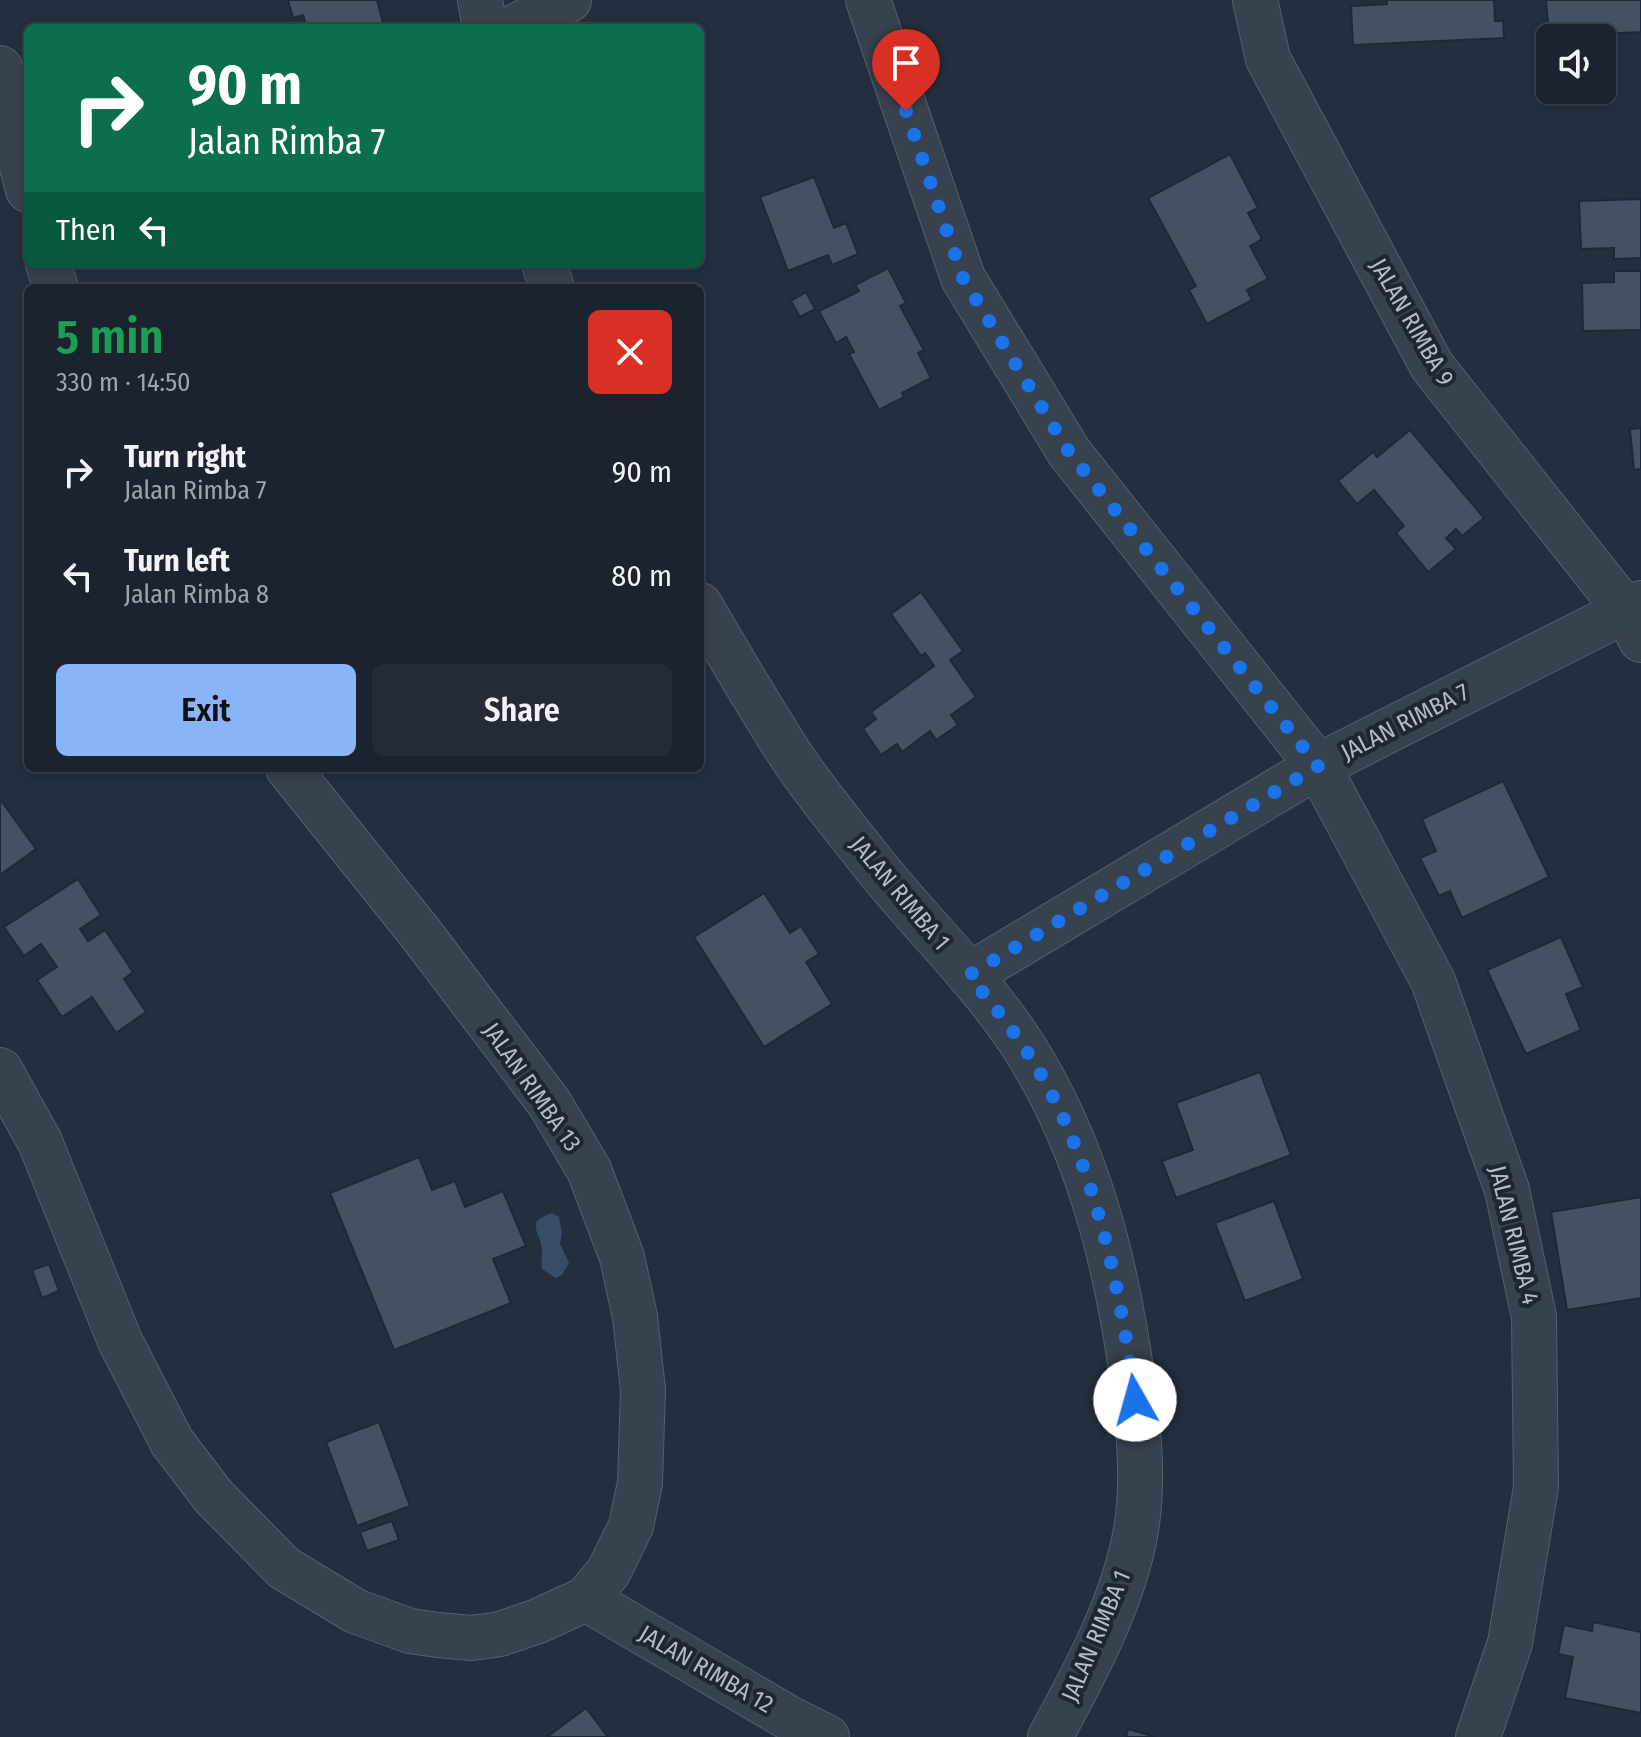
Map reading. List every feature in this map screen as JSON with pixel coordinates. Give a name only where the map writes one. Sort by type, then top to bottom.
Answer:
[{"type":"street","points":[[480,0],[484,24]]},
{"type":"street","points":[[520,24],[569,0]]},
{"type":"street","name":"JALAN RIMBA 4","points":[[868,0],[963,278],[1069,452],[1318,766],[1433,981],[1507,1190],[1534,1317],[1536,1487],[1510,1643],[1478,1737]]},
{"type":"street","name":"JALAN RIMBA 9","points":[[1255,0],[1268,59],[1432,366],[1636,618]]},
{"type":"street","points":[[0,68],[3,94],[24,175]]},
{"type":"street","name":"JALAN RIMBA 1","points":[[704,612],[791,757],[873,863],[969,975],[1022,1043],[1054,1100],[1090,1185],[1111,1259],[1129,1354],[1141,1477],[1136,1531],[1122,1587],[1050,1737]]},
{"type":"street","name":"JALAN RIMBA 7","points":[[969,975],[1318,766],[1636,618]]},
{"type":"street","name":"JALAN RIMBA 13","points":[[0,1070],[40,1142],[120,1341],[172,1442],[214,1497],[284,1568],[355,1611],[410,1631],[438,1635],[472,1638],[500,1634],[586,1599],[609,1571],[631,1526],[640,1483],[643,1390],[635,1317],[622,1257],[589,1170],[550,1104],[421,934],[291,772]]},
{"type":"street","name":"JALAN RIMBA 12","points":[[586,1599],[827,1737]]},
{"type":"water","points":[[552,1213],[559,1217],[562,1233],[560,1244],[569,1263],[562,1275],[556,1278],[542,1269],[542,1249],[536,1228],[538,1220]]},
{"type":"building","points":[[288,0],[377,0],[383,24],[306,24],[303,15],[293,18]]},
{"type":"building","points":[[1387,0],[1494,0],[1495,21],[1503,21],[1504,38],[1353,45],[1351,6],[1387,4]]},
{"type":"building","points":[[1546,0],[1641,0],[1641,32],[1616,33],[1616,24],[1548,24]]},
{"type":"building","points":[[1230,154],[1258,208],[1248,213],[1262,239],[1250,246],[1268,279],[1247,290],[1252,300],[1207,324],[1189,290],[1196,286],[1148,198]]},
{"type":"building","points":[[814,177],[834,228],[846,223],[858,254],[832,265],[828,255],[788,271],[760,197]]},
{"type":"building","points":[[1641,199],[1641,258],[1614,259],[1614,248],[1581,249],[1579,201]]},
{"type":"building","points":[[888,268],[906,303],[900,306],[924,350],[918,353],[931,378],[902,393],[904,397],[879,410],[849,354],[854,352],[846,337],[836,343],[819,311],[859,291],[855,285]]},
{"type":"building","points":[[1614,271],[1641,271],[1641,330],[1583,331],[1582,283],[1614,282]]},
{"type":"building","points":[[806,292],[815,309],[800,317],[791,301]]},
{"type":"building","points":[[1641,428],[1641,469],[1634,470],[1630,429]]},
{"type":"building","points":[[1410,430],[1484,518],[1462,536],[1456,529],[1446,538],[1456,549],[1428,572],[1396,533],[1404,526],[1374,490],[1357,504],[1338,481],[1373,452],[1377,457]]},
{"type":"building","points":[[921,592],[963,651],[950,660],[976,697],[951,715],[958,725],[936,740],[930,731],[902,752],[897,744],[881,755],[863,729],[876,719],[871,712],[934,666],[925,653],[921,656],[891,614]]},
{"type":"building","points":[[1503,781],[1549,877],[1462,918],[1450,891],[1439,896],[1420,858],[1436,851],[1422,819]]},
{"type":"building","points":[[0,799],[36,849],[0,875]]},
{"type":"building","points":[[78,879],[101,915],[80,929],[88,941],[105,930],[133,972],[124,979],[146,1012],[116,1033],[92,997],[62,1017],[37,980],[57,967],[41,944],[24,956],[4,927]]},
{"type":"building","points":[[764,893],[790,933],[801,926],[819,954],[806,962],[832,1004],[764,1047],[694,937]]},
{"type":"building","points":[[1561,937],[1583,987],[1566,994],[1581,1030],[1526,1054],[1487,970]]},
{"type":"building","points":[[1260,1072],[1291,1155],[1176,1198],[1162,1161],[1193,1150],[1176,1103]]},
{"type":"building","points":[[419,1157],[432,1190],[455,1181],[465,1207],[503,1191],[526,1246],[493,1259],[511,1303],[394,1350],[330,1193]]},
{"type":"building","points":[[1641,1197],[1641,1298],[1567,1310],[1551,1212]]},
{"type":"building","points":[[1274,1201],[1303,1279],[1245,1301],[1215,1223]]},
{"type":"building","points":[[49,1264],[59,1291],[42,1298],[32,1270]]},
{"type":"building","points":[[379,1422],[410,1506],[357,1526],[326,1442]]},
{"type":"building","points":[[392,1521],[399,1540],[367,1551],[360,1532]]},
{"type":"building","points":[[1593,1622],[1641,1632],[1641,1713],[1565,1698],[1573,1657],[1558,1654],[1564,1625],[1592,1631]]},
{"type":"building","points":[[586,1708],[608,1737],[547,1737]]},
{"type":"building","points":[[1128,1729],[1156,1737],[1126,1737]]},
{"type":"route","points":[[906,111],[963,278],[1069,452],[1318,766],[969,975],[1022,1043],[1054,1100],[1090,1185],[1111,1259],[1135,1400]]}]
